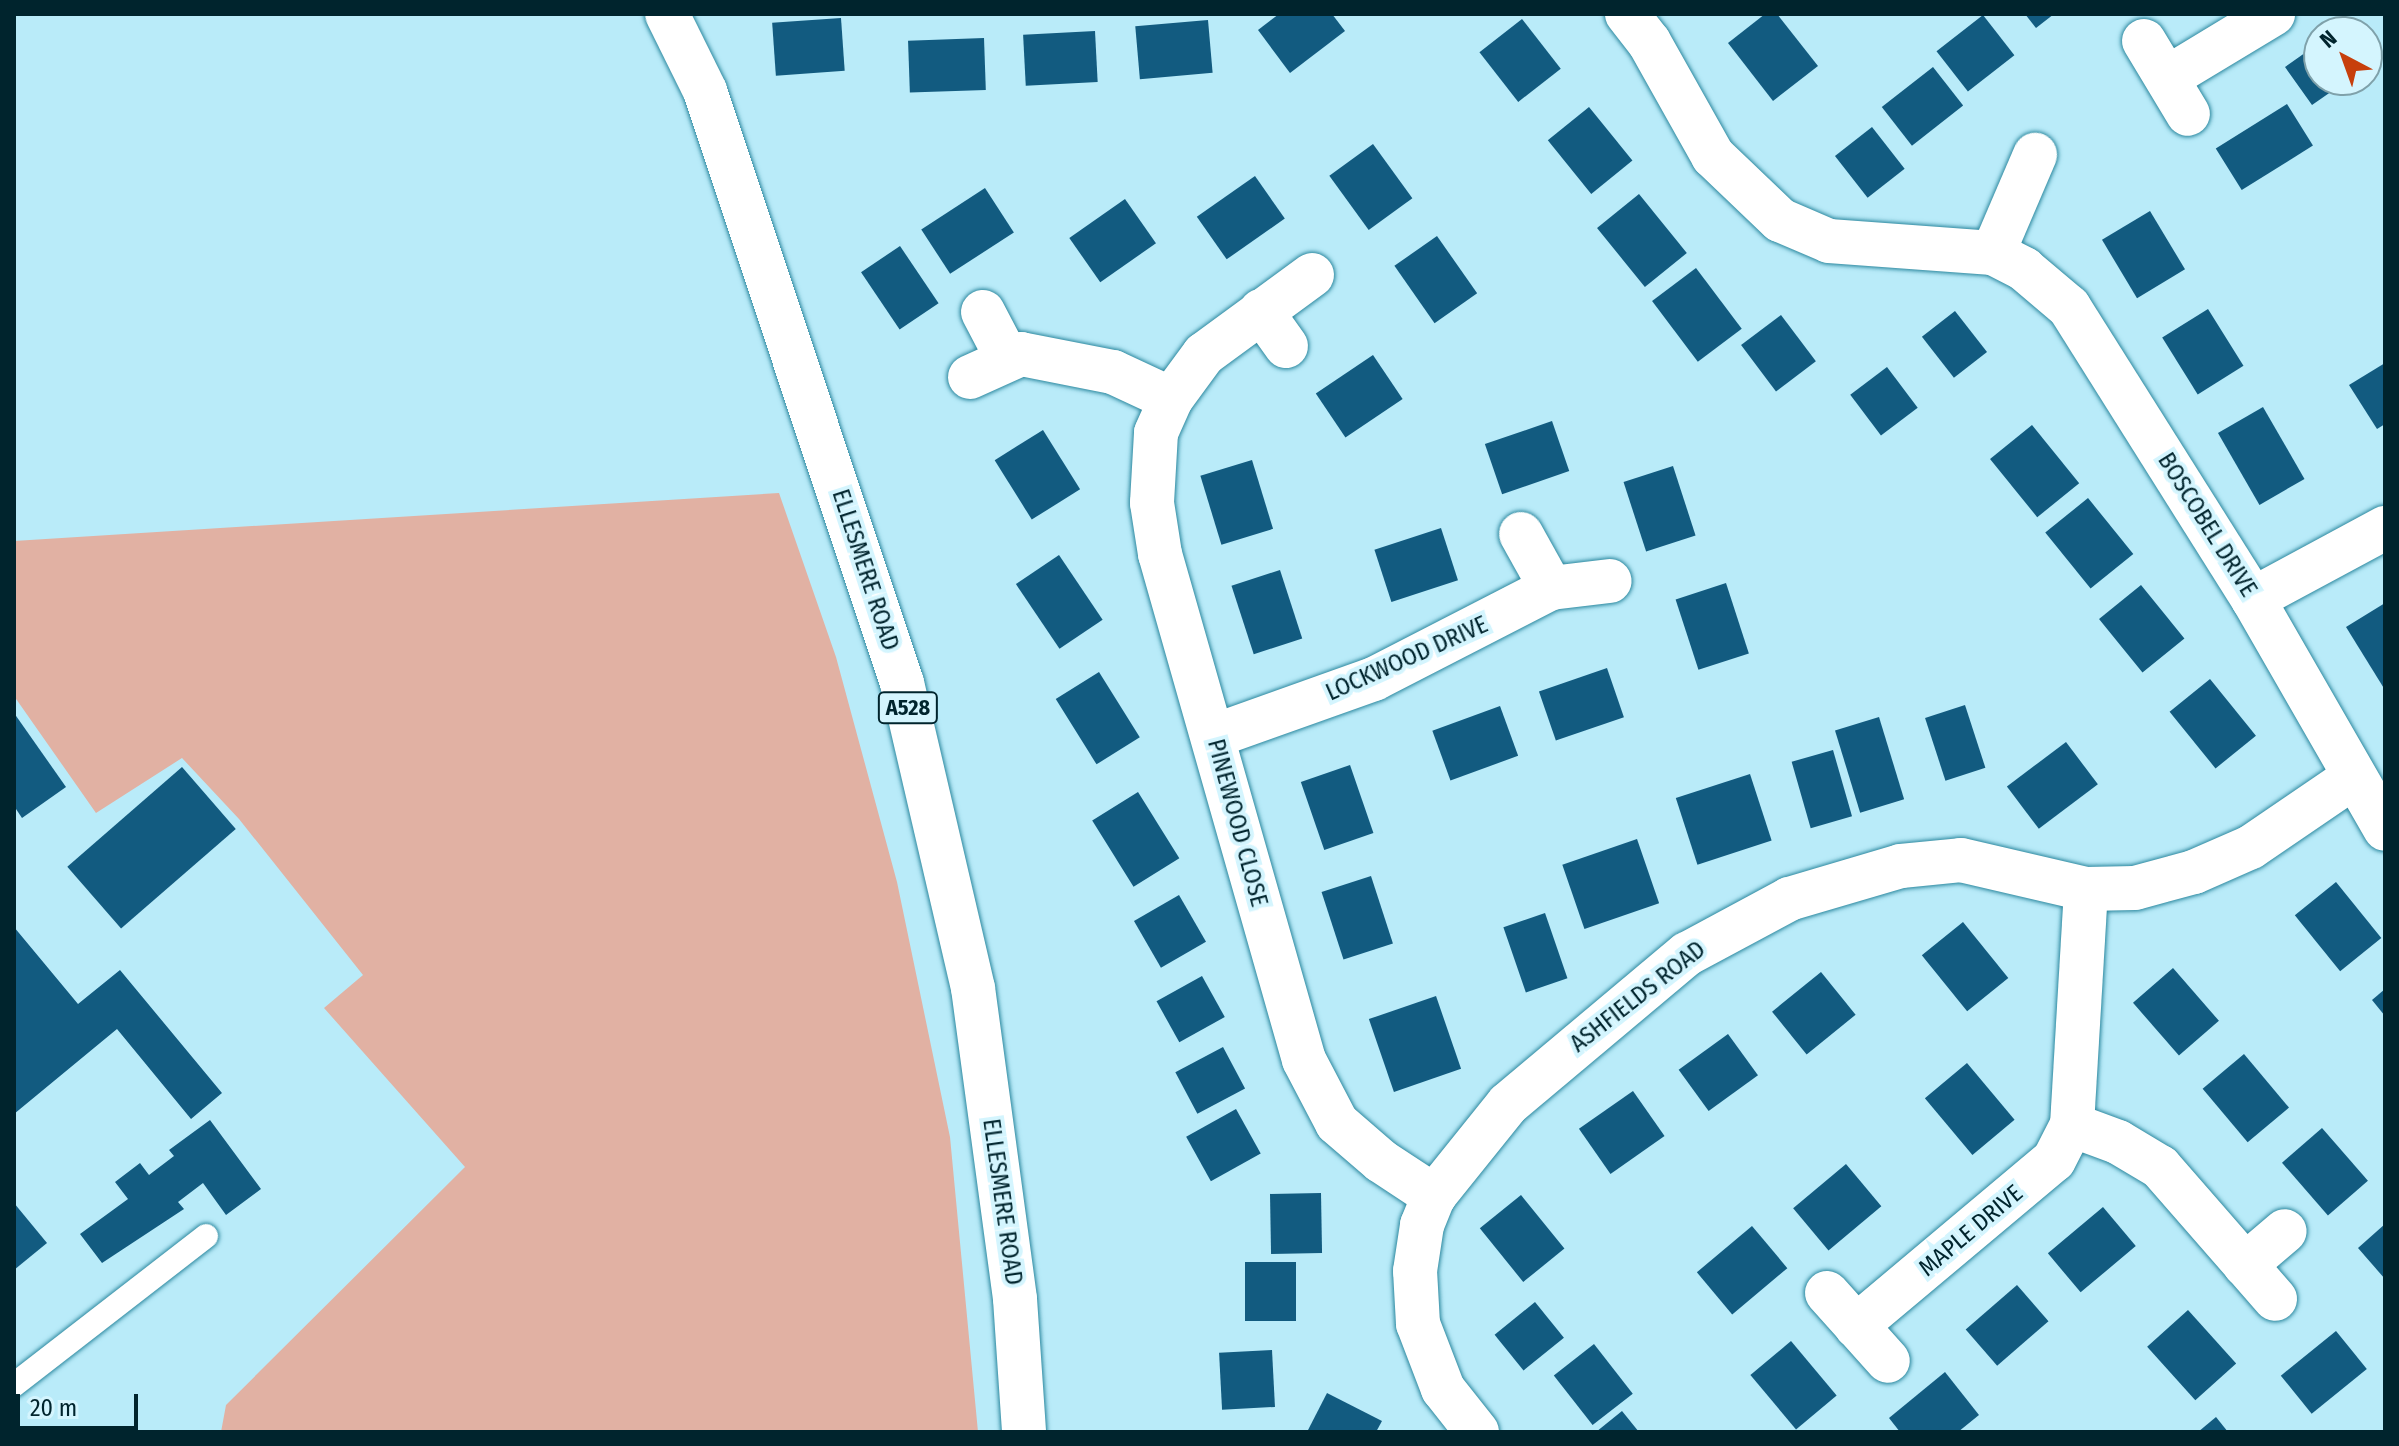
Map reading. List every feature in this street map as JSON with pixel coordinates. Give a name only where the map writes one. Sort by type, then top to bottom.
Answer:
[{"type":"street","name":"ELLESMERE ROAD","points":[[667,14],[705,91],[902,683],[973,988],[1015,1299],[1024,1432]]},
{"type":"street","name":"BOSCOBEL DRIVE","points":[[1627,14],[1649,42],[1713,156],[1780,220],[1829,241],[1993,253],[2024,269],[2069,307],[2253,599],[2352,778],[2385,829]]},
{"type":"street","points":[[2144,41],[2178,96],[2273,14]]},
{"type":"street","points":[[1993,253],[2034,156]]},
{"type":"street","name":"PINEWOOD CLOSE","points":[[1312,275],[1204,354],[1171,399],[1156,433],[1152,503],[1160,554],[1304,1060],[1337,1123],[1381,1161],[1434,1196]]},
{"type":"street","points":[[1261,311],[1286,346]]},
{"type":"street","points":[[983,312],[988,366],[1063,358],[1113,372],[1171,399]]},
{"type":"street","points":[[2253,599],[2385,528]]},
{"type":"street","points":[[1521,534],[1551,588]]},
{"type":"street","name":"LOCKWOOD DRIVE","points":[[1214,736],[1374,679],[1551,588],[1575,581],[1610,581]]},
{"type":"street","name":"ASHFIELDS ROAD","points":[[1477,1432],[1443,1389],[1418,1324],[1415,1271],[1422,1225],[1434,1196],[1508,1104],[1583,1037],[1687,954],[1789,899],[1901,866],[1961,860],[2086,889],[2135,888],[2194,872],[2251,847],[2352,778]]},
{"type":"street","name":"MAPLE DRIVE","points":[[1856,1326],[2054,1160],[2072,1125],[2086,889]]},
{"type":"street","points":[[2072,1125],[2118,1142],[2160,1167],[2275,1299]]},
{"type":"street","points":[[2245,1265],[2285,1231]]},
{"type":"street","points":[[1827,1293],[1888,1361]]},
{"type":"lane","points":[[14,1385],[206,1236]]},
{"type":"shaded area","points":[[779,493],[836,657],[897,882],[950,1137],[978,1432],[221,1432],[226,1405],[465,1167],[324,1008],[363,975],[239,819],[182,758],[96,813],[14,696],[14,541]]},
{"type":"building","points":[[1279,14],[1332,14],[1345,31],[1290,73],[1258,30]]},
{"type":"building","points":[[1765,14],[1777,14],[1818,66],[1773,101],[1728,43]]},
{"type":"building","points":[[2025,14],[2054,14],[2036,28]]},
{"type":"building","points":[[1983,15],[2014,55],[1968,92],[1937,51]]},
{"type":"building","points":[[841,18],[845,71],[776,76],[772,23]]},
{"type":"building","points":[[1522,19],[1561,69],[1518,102],[1479,52]]},
{"type":"building","points":[[1208,20],[1213,73],[1140,79],[1135,26]]},
{"type":"building","points":[[1095,31],[1098,82],[1026,86],[1023,35]]},
{"type":"building","points":[[984,38],[986,90],[910,93],[908,41]]},
{"type":"building","points":[[2303,54],[2303,92],[2285,67]]},
{"type":"building","points":[[1933,67],[1963,106],[1912,146],[1882,107]]},
{"type":"building","points":[[2306,96],[2325,96],[2312,105]]},
{"type":"building","points":[[2287,104],[2313,146],[2242,190],[2216,149]]},
{"type":"building","points":[[1589,107],[1632,161],[1591,194],[1548,140]]},
{"type":"building","points":[[1872,127],[1905,169],[1868,198],[1835,156]]},
{"type":"building","points":[[1373,144],[1412,198],[1369,230],[1329,176]]},
{"type":"building","points":[[1255,176],[1285,219],[1227,259],[1197,217]]},
{"type":"building","points":[[985,188],[1014,232],[950,274],[921,229]]},
{"type":"building","points":[[1639,194],[1687,253],[1645,287],[1597,228]]},
{"type":"building","points":[[1125,199],[1156,243],[1100,282],[1069,238]]},
{"type":"building","points":[[2150,211],[2185,269],[2137,298],[2102,240]]},
{"type":"building","points":[[1437,236],[1477,293],[1435,323],[1394,266]]},
{"type":"building","points":[[900,246],[939,303],[900,329],[861,272]]},
{"type":"building","points":[[1696,268],[1742,329],[1698,362],[1652,301]]},
{"type":"building","points":[[2208,309],[2244,366],[2198,394],[2162,338]]},
{"type":"building","points":[[1955,311],[1987,352],[1954,378],[1922,337]]},
{"type":"building","points":[[1781,315],[1816,361],[1776,391],[1741,345]]},
{"type":"building","points":[[1373,355],[1403,399],[1345,438],[1316,394]]},
{"type":"building","points":[[2385,363],[2385,424],[2377,429],[2349,385]]},
{"type":"building","points":[[1887,367],[1918,408],[1881,435],[1850,395]]},
{"type":"building","points":[[2263,407],[2304,479],[2259,505],[2218,433]]},
{"type":"building","points":[[1552,421],[1569,471],[1502,494],[1485,444]]},
{"type":"building","points":[[2032,425],[2079,483],[2037,517],[1990,459]]},
{"type":"building","points":[[1043,430],[1080,489],[1032,520],[995,460]]},
{"type":"building","points":[[1252,460],[1273,529],[1221,545],[1200,476]]},
{"type":"building","points":[[1673,466],[1696,535],[1646,551],[1624,482]]},
{"type":"building","points":[[2088,498],[2133,554],[2091,589],[2045,533]]},
{"type":"building","points":[[1441,528],[1458,580],[1391,602],[1374,550]]},
{"type":"building","points":[[1059,555],[1103,620],[1060,649],[1016,584]]},
{"type":"building","points":[[1280,570],[1302,638],[1254,654],[1231,586]]},
{"type":"building","points":[[1726,583],[1749,653],[1698,670],[1676,599]]},
{"type":"building","points":[[2141,585],[2184,639],[2142,673],[2099,619]]},
{"type":"building","points":[[2385,603],[2385,690],[2346,627]]},
{"type":"building","points":[[1607,668],[1624,717],[1556,741],[1539,691]]},
{"type":"building","points":[[1099,672],[1140,737],[1097,764],[1056,699]]},
{"type":"building","points":[[2210,679],[2256,736],[2216,768],[2170,712]]},
{"type":"building","points":[[1965,705],[1985,768],[1945,781],[1925,718]]},
{"type":"building","points":[[1500,706],[1518,756],[1450,780],[1432,731]]},
{"type":"building","points":[[14,713],[66,787],[22,818],[14,806]]},
{"type":"building","points":[[1879,717],[1904,799],[1860,813],[1835,730]]},
{"type":"building","points":[[2066,742],[2098,784],[2039,829],[2007,787]]},
{"type":"building","points":[[1833,750],[1852,816],[1811,828],[1792,762]]},
{"type":"building","points":[[1350,765],[1373,833],[1324,850],[1301,782]]},
{"type":"building","points":[[182,767],[236,829],[121,929],[67,867]]},
{"type":"building","points":[[1750,774],[1772,841],[1697,865],[1676,798]]},
{"type":"building","points":[[1138,792],[1179,858],[1134,887],[1092,821]]},
{"type":"building","points":[[1637,839],[1659,903],[1584,929],[1562,865]]},
{"type":"building","points":[[1371,876],[1393,944],[1343,960],[1322,892]]},
{"type":"building","points":[[2336,882],[2381,938],[2340,971],[2295,915]]},
{"type":"building","points":[[1179,895],[1206,942],[1161,968],[1134,921]]},
{"type":"building","points":[[1545,913],[1567,978],[1526,993],[1503,927]]},
{"type":"building","points":[[1963,922],[2008,978],[1967,1011],[1922,955]]},
{"type":"building","points":[[14,927],[78,1004],[120,970],[222,1093],[191,1119],[117,1029],[14,1114]]},
{"type":"building","points":[[2173,968],[2219,1021],[2179,1056],[2133,1003]]},
{"type":"building","points":[[1821,972],[1856,1015],[1807,1054],[1772,1012]]},
{"type":"building","points":[[1202,976],[1225,1017],[1179,1042],[1157,1001]]},
{"type":"building","points":[[2385,989],[2385,1016],[2372,1000]]},
{"type":"building","points":[[1436,996],[1461,1069],[1394,1092],[1369,1019]]},
{"type":"building","points":[[1728,1034],[1758,1075],[1709,1111],[1679,1070]]},
{"type":"building","points":[[1223,1047],[1245,1088],[1197,1114],[1175,1072]]},
{"type":"building","points":[[2244,1054],[2289,1108],[2248,1142],[2203,1089]]},
{"type":"building","points":[[1967,1063],[2015,1120],[1972,1155],[1925,1098]]},
{"type":"building","points":[[1633,1091],[1665,1136],[1610,1174],[1579,1129]]},
{"type":"building","points":[[1236,1109],[1261,1154],[1211,1181],[1186,1137]]},
{"type":"building","points":[[210,1120],[261,1189],[226,1215],[203,1183],[178,1202],[184,1209],[102,1263],[80,1234],[128,1199],[115,1182],[140,1163],[149,1175],[174,1156],[169,1150]]},
{"type":"building","points":[[2322,1128],[2368,1181],[2328,1216],[2282,1163]]},
{"type":"building","points":[[1846,1164],[1881,1206],[1828,1250],[1793,1208]]},
{"type":"building","points":[[1321,1193],[1322,1253],[1271,1254],[1270,1194]]},
{"type":"building","points":[[1521,1195],[1564,1249],[1523,1282],[1480,1228]]},
{"type":"building","points":[[14,1203],[47,1243],[14,1270]]},
{"type":"building","points":[[2103,1207],[2136,1246],[2081,1292],[2048,1253]]},
{"type":"building","points":[[2385,1224],[2385,1279],[2358,1248]]},
{"type":"building","points":[[1752,1226],[1787,1268],[1732,1314],[1697,1272]]},
{"type":"building","points":[[1245,1262],[1296,1262],[1296,1321],[1245,1321]]},
{"type":"building","points":[[2017,1285],[2048,1321],[1997,1366],[1966,1330]]},
{"type":"building","points":[[1535,1302],[1564,1338],[1524,1370],[1495,1335]]},
{"type":"building","points":[[2188,1310],[2236,1364],[2195,1400],[2147,1347]]},
{"type":"building","points":[[2336,1331],[2367,1369],[2312,1414],[2281,1376]]},
{"type":"building","points":[[1791,1341],[1837,1395],[1796,1429],[1750,1375]]},
{"type":"building","points":[[1594,1344],[1633,1394],[1593,1425],[1554,1375]]},
{"type":"building","points":[[1272,1350],[1275,1407],[1222,1410],[1219,1353]]},
{"type":"building","points":[[1945,1372],[1979,1415],[1958,1432],[1900,1432],[1889,1418]]},
{"type":"building","points":[[1327,1393],[1382,1421],[1376,1432],[1307,1432]]},
{"type":"building","points":[[1622,1411],[1639,1432],[1596,1432]]},
{"type":"building","points":[[2216,1417],[2228,1432],[2198,1432]]}]
